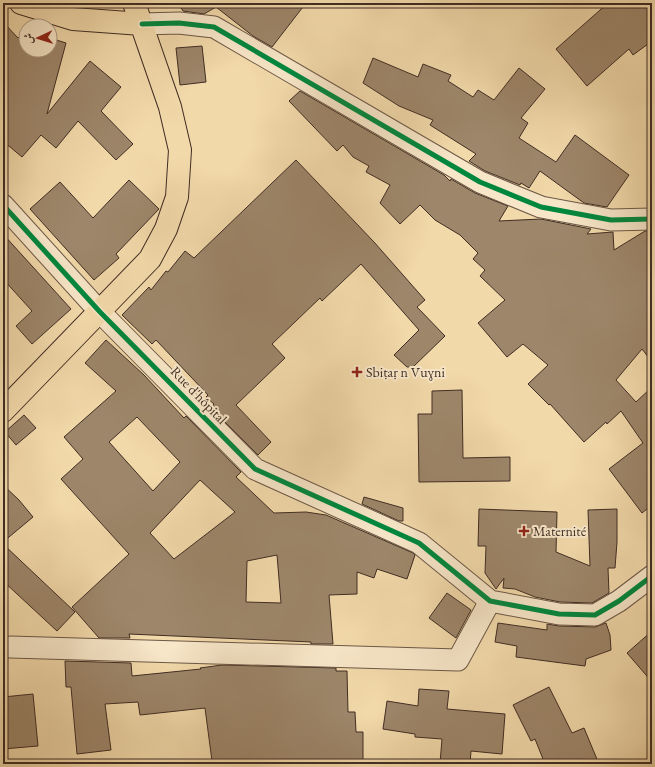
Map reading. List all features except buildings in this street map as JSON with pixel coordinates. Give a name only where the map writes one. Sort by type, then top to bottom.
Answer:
[{"type":"main road","points":[[21,3],[73,19],[142,24]]},
{"type":"main road","points":[[3,411],[150,259],[166,229],[177,197],[180,150],[170,107],[134,3]]},
{"type":"street","points":[[142,24],[179,22],[214,27],[480,182],[541,207],[611,220],[652,219]]},
{"type":"street","name":"Rue d'hôpital","points":[[3,206],[100,312],[255,469],[419,543],[490,601]]},
{"type":"street","points":[[5,645],[458,660],[490,601],[559,614],[595,615],[619,601],[652,576]]},
{"type":"cycle path","points":[[142,24],[179,23],[214,27],[480,182],[541,207],[611,220],[652,219]]},
{"type":"cycle path","points":[[3,205],[100,312],[255,469],[419,543],[490,601],[559,614],[595,615],[619,601],[652,576]]},
{"type":"place","name":"Sbiṭaṛ n Vuɣni","points":[[357,372]]},
{"type":"place","name":"Maternité","points":[[524,531]]}]
